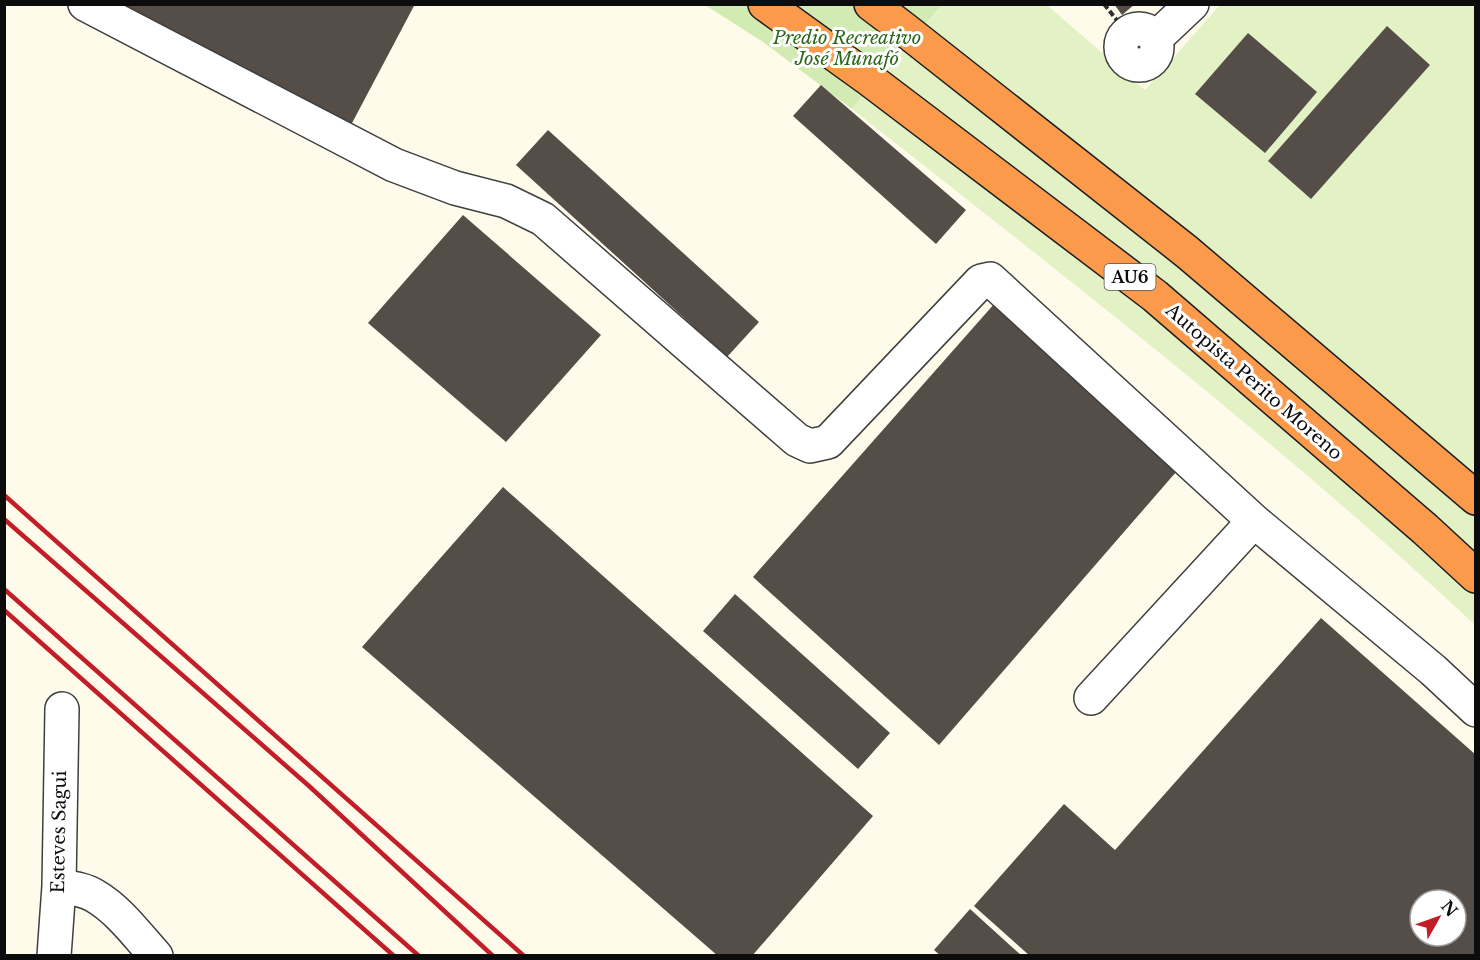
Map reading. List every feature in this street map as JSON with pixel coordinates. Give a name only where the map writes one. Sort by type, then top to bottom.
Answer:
[{"type":"highway","name":"Autopista Perito Moreno","points":[[765,4],[870,79],[1155,296],[1425,529],[1476,576]]},
{"type":"highway","points":[[871,4],[1187,252],[1476,498]]},
{"type":"street","points":[[85,4],[394,165],[455,188],[506,201],[543,219],[797,441],[810,446],[828,442],[981,281],[990,279],[1254,521],[1433,670],[1476,710]]},
{"type":"street","points":[[1141,35],[1192,4]]},
{"type":"street","points":[[1091,698],[1254,521]]},
{"type":"street","name":"Esteves Sagui","points":[[54,956],[59,886],[62,709]]},
{"type":"street","points":[[59,886],[94,895],[110,907],[156,956]]},
{"type":"path","points":[[1104,4],[1141,35]]},
{"type":"green space","name":"Predio Recreativo José Munafó","points":[[705,5],[942,5],[852,109],[763,42]]},
{"type":"green space","points":[[942,5],[1047,5],[1145,90],[1220,5],[1475,5],[1475,625],[1324,490],[1247,425],[1090,297],[852,109]]},
{"type":"green space","points":[[1143,34],[1151,52],[1141,59],[1129,54],[1127,48],[1131,37]]},
{"type":"building","points":[[114,4],[415,4],[351,125]]},
{"type":"building","points":[[1114,4],[1135,4],[1122,15]]},
{"type":"building","points":[[1387,26],[1430,65],[1311,199],[1268,161]]},
{"type":"building","points":[[1248,33],[1317,92],[1265,153],[1195,94]]},
{"type":"building","points":[[821,85],[966,210],[936,244],[793,116]]},
{"type":"building","points":[[548,130],[759,322],[727,357],[516,165]]},
{"type":"building","points":[[463,215],[601,335],[506,442],[368,323]]},
{"type":"building","points":[[995,303],[1183,464],[939,745],[753,577]]},
{"type":"building","points":[[503,487],[873,816],[752,956],[718,956],[362,647]]},
{"type":"building","points":[[735,594],[890,733],[858,769],[703,631]]},
{"type":"building","points":[[1321,618],[1476,755],[1476,956],[1030,956],[974,906],[1064,804],[1115,850]]},
{"type":"building","points":[[970,909],[1022,956],[941,956],[934,950]]},
{"type":"railway","points":[[4,495],[524,956]]},
{"type":"railway","points":[[4,519],[309,786],[493,956]]},
{"type":"railway","points":[[4,589],[419,956]]},
{"type":"railway","points":[[4,610],[394,956]]}]
